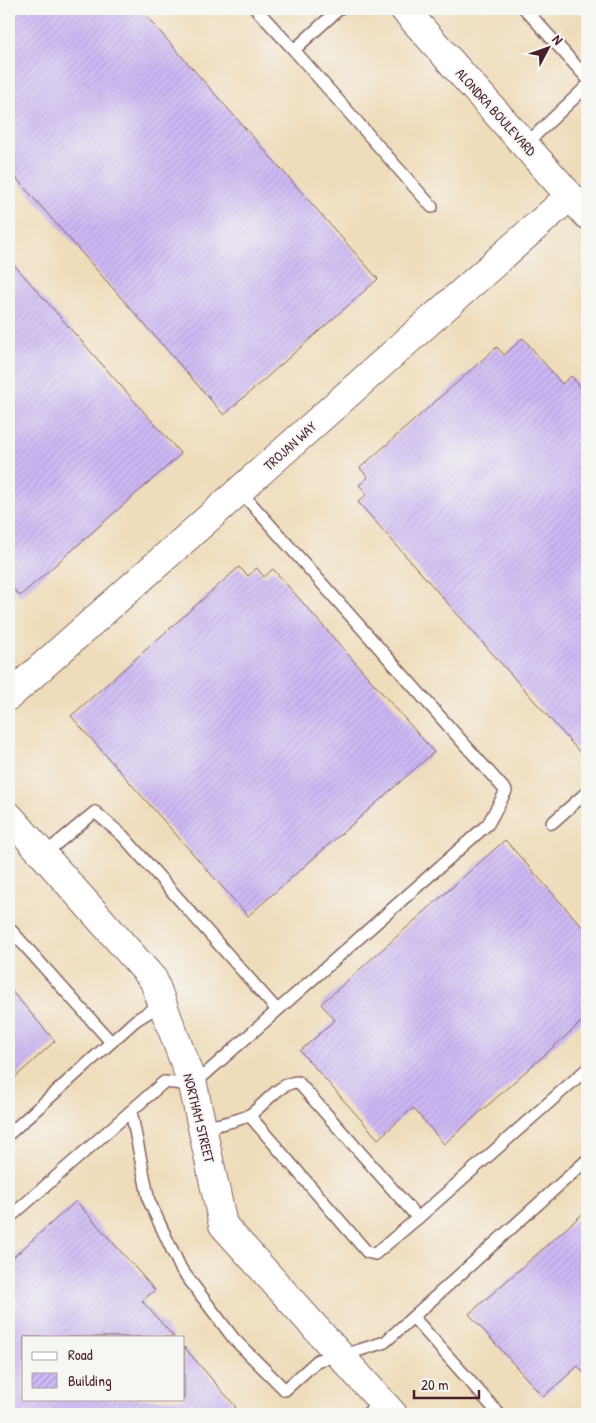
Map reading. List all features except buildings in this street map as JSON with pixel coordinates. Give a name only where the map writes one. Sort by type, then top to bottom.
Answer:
[{"type":"street","name":"ALONDRA BOULEVARD","points":[[404,9],[579,205]]},
{"type":"street","name":"TROJAN WAY","points":[[9,696],[240,491],[579,205]]},
{"type":"street","name":"NORTHAM STREET","points":[[9,816],[153,979],[193,1085],[223,1225],[341,1356],[381,1410]]},
{"type":"lane","points":[[256,9],[432,207]]},
{"type":"lane","points":[[294,50],[339,9]]},
{"type":"lane","points":[[525,9],[587,78]]},
{"type":"lane","points":[[525,145],[587,86]]},
{"type":"lane","points":[[9,1218],[164,1082],[193,1085],[488,824],[506,790],[240,491]]},
{"type":"lane","points":[[552,823],[587,792]]},
{"type":"lane","points":[[43,854],[95,812],[124,836],[277,1010]]},
{"type":"lane","points":[[9,928],[111,1042]]},
{"type":"lane","points":[[9,1134],[136,1020],[162,1004]]},
{"type":"lane","points":[[249,1115],[367,1252],[375,1254],[587,1069]]},
{"type":"lane","points":[[202,1128],[249,1115],[283,1087],[291,1082],[298,1082],[418,1218]]},
{"type":"lane","points":[[131,1111],[149,1202],[181,1269],[234,1339],[285,1390],[318,1360],[341,1356],[385,1342],[587,1160]]},
{"type":"lane","points":[[413,1317],[498,1414]]}]
